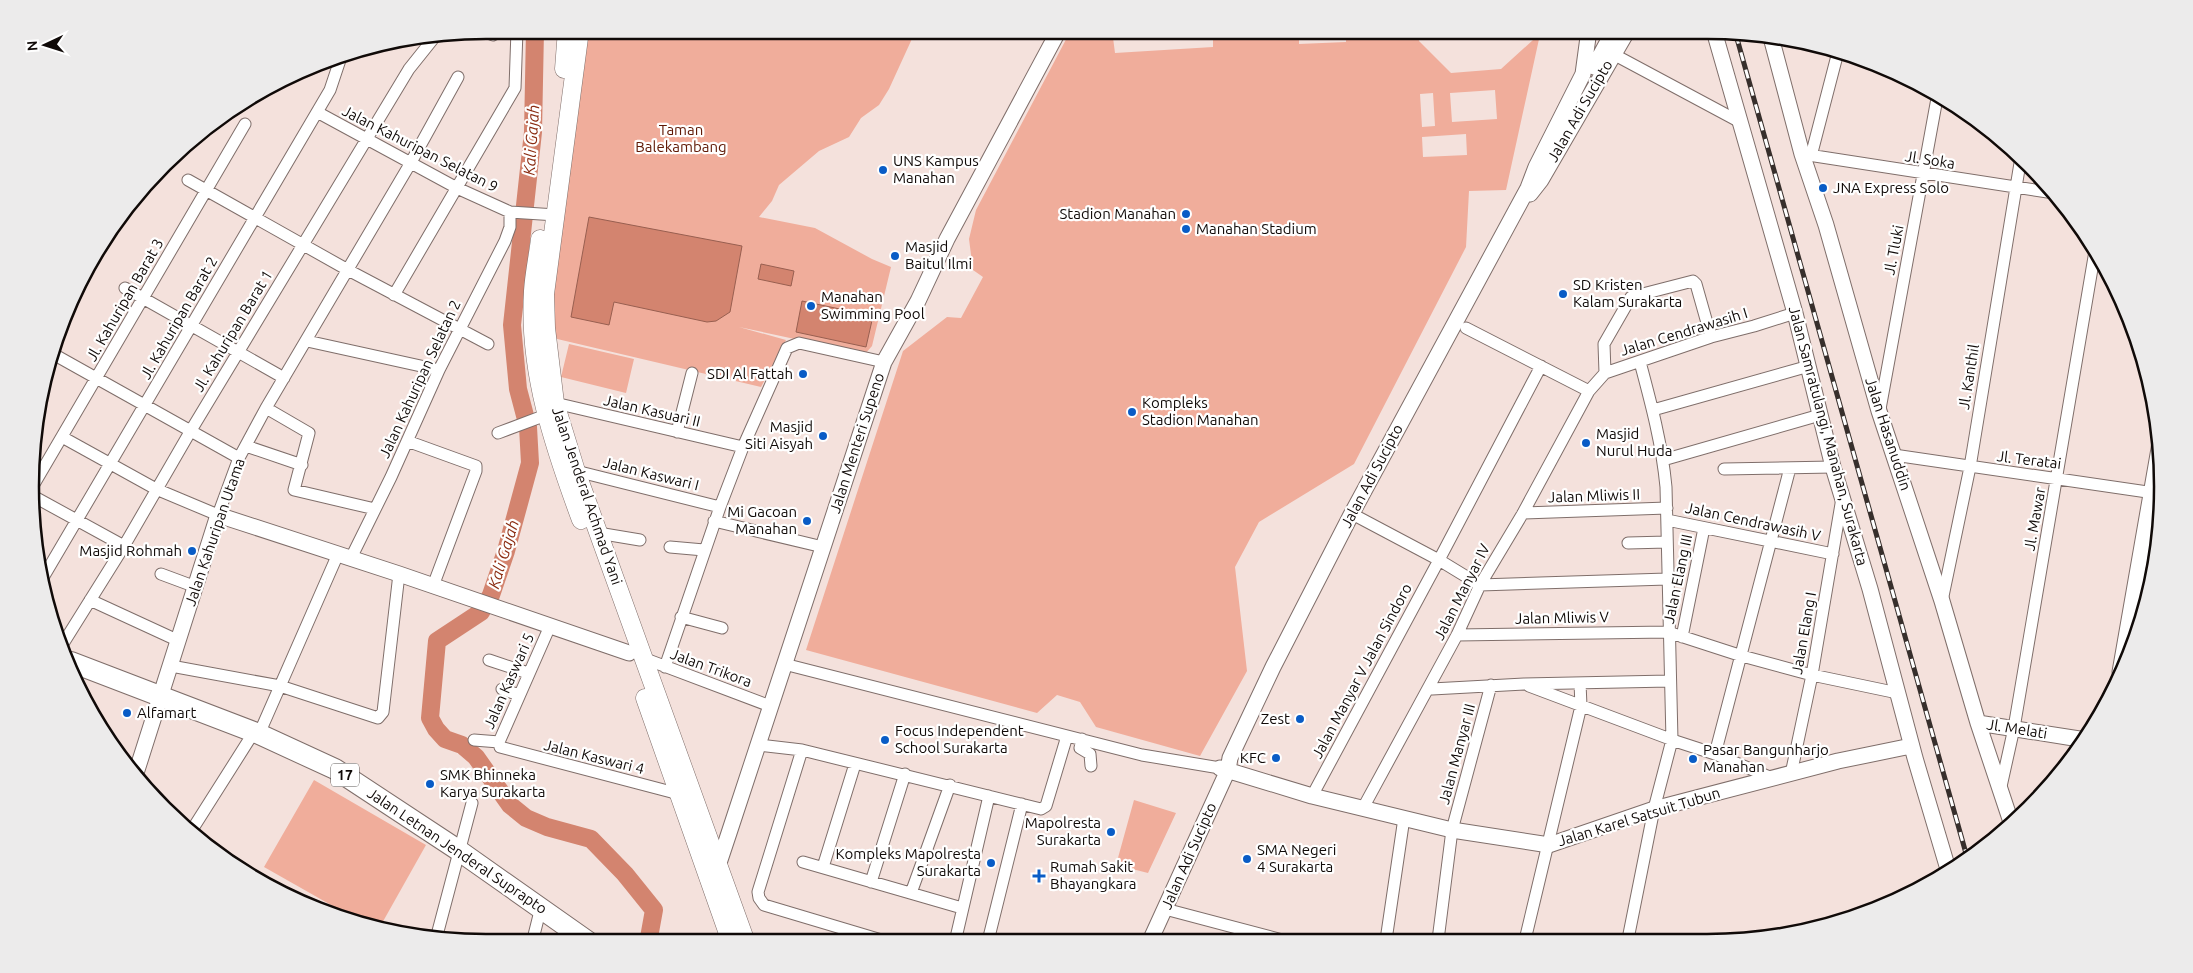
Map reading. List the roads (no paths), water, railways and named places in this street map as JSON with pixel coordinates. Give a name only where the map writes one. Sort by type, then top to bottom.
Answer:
[{"type":"highway","name":"Jalan Letnan Jenderal Suprapto","points":[[76,664],[256,733],[335,769],[458,850],[578,934]]},
{"type":"main road","name":"Jalan Jenderal Achmad Yani","points":[[566,39],[561,99],[545,214],[547,412],[566,480],[636,656],[713,872],[729,934]]},
{"type":"main road","name":"Jalan Jenderal Achmad Yani","points":[[545,214],[578,39]]},
{"type":"main road","name":"Jalan Menteri Supeno","points":[[713,872],[758,745],[884,362],[918,301],[947,239],[1054,39]]},
{"type":"main road","name":"Jalan Adi Sucipto","points":[[1224,769],[1236,761],[1276,674],[1356,516],[1532,187],[1536,167],[1583,74],[1588,39]]},
{"type":"main road","points":[[1532,187],[1609,39]]},
{"type":"main road","name":"Jalan Adi Sucipto","points":[[1153,934],[1224,769],[1350,515],[1532,187],[1541,180],[1622,39]]},
{"type":"main road","name":"Jalan Samratulangi, Manahan, Surakarta","points":[[1716,39],[1795,313],[1833,467],[1870,589],[1911,746],[1947,864]]},
{"type":"main road","name":"Jalan Hasanuddin","points":[[1773,44],[1807,155],[1880,412],[1942,601],[1978,723],[2009,816]]},
{"type":"main road","name":"Jalan Jenderal Achmad Yani","points":[[547,412],[576,471],[598,533],[679,794],[742,934]]},
{"type":"main road","points":[[2127,640],[2153,507]]},
{"type":"main road","points":[[218,515],[399,574],[636,656]]},
{"type":"main road","name":"Jalan Kahuripan Utama","points":[[138,767],[218,515]]},
{"type":"main road","name":"Jl. Melati","points":[[1978,723],[2077,738]]},
{"type":"main road","name":"Jalan Karel Satsuit Tubun","points":[[1224,769],[1312,796],[1452,830],[1549,845],[1654,809],[1872,753],[1911,746]]},
{"type":"street","points":[[394,295],[515,88],[517,39]]},
{"type":"street","name":"Jl. Kahuripan Barat 1","points":[[66,639],[124,546],[156,489],[365,140],[409,69],[428,43]]},
{"type":"street","points":[[1613,54],[1740,122]]},
{"type":"street","points":[[1807,155],[1836,59]]},
{"type":"street","name":"Jl. Kahuripan Barat 2","points":[[47,572],[332,87],[339,64]]},
{"type":"street","name":"Jalan Kahuripan Utama","points":[[218,515],[239,458],[266,408],[410,164],[458,77]]},
{"type":"street","name":"Jl. Tluki","points":[[1880,412],[1936,103]]},
{"type":"street","name":"Jalan Kahuripan Selatan 9","points":[[317,112],[410,164],[457,188],[512,212]]},
{"type":"street","name":"Jl. Kahuripan Barat 3","points":[[39,478],[245,124]]},
{"type":"street","name":"Jl. Soka","points":[[1807,155],[2043,191]]},
{"type":"street","name":"Jl. Kanthil","points":[[1942,601],[1970,467],[2019,166]]},
{"type":"street","points":[[188,180],[348,270],[488,344]]},
{"type":"street","points":[[512,212],[545,214]]},
{"type":"street","name":"Jalan Kahuripan Selatan 2","points":[[195,826],[256,733],[344,556],[375,508],[438,370],[505,241],[510,227],[512,212]]},
{"type":"street","name":"Jl. Mawar","points":[[2000,792],[2014,728],[2093,262]]},
{"type":"street","points":[[1605,372],[1604,344],[1631,297],[1693,281],[1696,284],[1711,337]]},
{"type":"street","points":[[125,288],[284,378]]},
{"type":"street","name":"Jalan Cendrawasih I","points":[[1589,391],[1605,372],[1711,337],[1795,313]]},
{"type":"street","points":[[1466,328],[1589,391]]},
{"type":"street","points":[[307,341],[438,370]]},
{"type":"street","points":[[665,667],[714,521],[743,447],[785,351],[791,344],[799,343],[884,362]]},
{"type":"street","points":[[58,357],[76,369],[239,458]]},
{"type":"street","points":[[1629,934],[1654,809],[1671,740],[1667,514],[1663,460],[1653,410],[1640,362]]},
{"type":"street","name":"Jalan Manyar V Jalan Sindoro","points":[[1312,796],[1541,366]]},
{"type":"street","points":[[1653,410],[1802,368]]},
{"type":"street","points":[[677,432],[692,373]]},
{"type":"street","name":"Jalan Manyar IV","points":[[1363,808],[1457,635],[1480,585],[1523,513],[1589,391]]},
{"type":"street","points":[[266,408],[310,433],[294,490],[375,508]]},
{"type":"street","points":[[498,433],[547,412]]},
{"type":"street","name":"Jalan Kasuari II","points":[[547,412],[677,432],[743,447]]},
{"type":"street","points":[[1663,460],[1820,414]]},
{"type":"street","points":[[62,437],[156,489],[218,515]]},
{"type":"street","points":[[407,441],[476,466],[476,471],[433,586]]},
{"type":"street","points":[[246,446],[302,465]]},
{"type":"street","name":"Jl. Teratai","points":[[1894,456],[2057,478],[2154,494]]},
{"type":"street","points":[[1724,469],[1833,467]]},
{"type":"street","points":[[1715,754],[1790,468]]},
{"type":"street","name":"Jalan Kaswari I","points":[[576,471],[720,507]]},
{"type":"street","name":"Jalan Elang I","points":[[1791,774],[1812,675],[1842,496]]},
{"type":"street","points":[[39,498],[124,546]]},
{"type":"street","name":"Jalan Mliwis II","points":[[1523,513],[1667,514]]},
{"type":"street","name":"Jalan Cendrawasih V","points":[[1667,514],[1704,528],[1833,554]]},
{"type":"street","points":[[1356,516],[1439,560],[1480,585],[1667,579]]},
{"type":"street","points":[[714,521],[823,547]]},
{"type":"street","name":"Jalan Elang III","points":[[1682,637],[1704,528]]},
{"type":"street","points":[[598,533],[640,540]]},
{"type":"street","points":[[1628,543],[1667,542]]},
{"type":"street","points":[[670,547],[704,550]]},
{"type":"street","points":[[161,574],[196,587]]},
{"type":"street","points":[[171,666],[280,686],[378,718],[383,712],[399,574]]},
{"type":"street","points":[[90,600],[179,641]]},
{"type":"street","points":[[681,617],[722,628]]},
{"type":"street","name":"Jalan Kaswari 5","points":[[500,746],[528,673],[550,626]]},
{"type":"street","points":[[1668,632],[1742,656],[1812,675],[1893,692]]},
{"type":"street","name":"Jalan Mliwis V","points":[[1457,635],[1668,632]]},
{"type":"street","name":"Jalan Trikora","points":[[636,656],[770,706]]},
{"type":"street","points":[[489,660],[528,673]]},
{"type":"street","points":[[784,664],[1142,755],[1224,769]]},
{"type":"street","points":[[1432,689],[1491,685],[1669,681]]},
{"type":"street","points":[[1527,934],[1581,706],[1580,683]]},
{"type":"street","points":[[1524,684],[1671,740],[1715,754],[1772,778]]},
{"type":"street","name":"Jalan Manyar III","points":[[1439,934],[1452,830],[1491,685]]},
{"type":"street","points":[[502,689],[519,695]]},
{"type":"street","points":[[758,745],[802,750],[1041,808],[1046,806],[1066,736]]},
{"type":"street","points":[[1082,739],[1080,748],[1090,754],[1091,766]]},
{"type":"street","name":"Jalan Kaswari 4","points":[[474,740],[679,794]]},
{"type":"street","points":[[802,750],[758,892],[759,898],[764,904],[862,934]]},
{"type":"street","points":[[823,867],[855,764]]},
{"type":"street","points":[[871,882],[905,774]]},
{"type":"street","points":[[911,893],[950,785]]},
{"type":"street","points":[[956,934],[990,796]]},
{"type":"street","points":[[438,931],[472,803]]},
{"type":"street","points":[[990,934],[1022,804]]},
{"type":"street","points":[[1387,934],[1404,818]]},
{"type":"street","points":[[803,862],[962,908]]},
{"type":"street","points":[[534,934],[541,907]]},
{"type":"street","points":[[1165,909],[1263,934]]},
{"type":"waterway","name":"Kali Gajah","points":[[535,39],[533,132],[512,325],[518,389],[528,427],[530,463],[506,551],[491,595],[481,612],[437,641],[430,718],[436,729],[445,739],[462,745],[476,757],[510,805],[526,818],[547,827],[591,839],[625,874],[654,910],[650,934]]},
{"type":"railway","points":[[1737,40],[1965,852]]},
{"type":"place","name":"UNS Kampus Manahan","points":[[883,170]]},
{"type":"place","name":"JNA Express Solo","points":[[1823,188]]},
{"type":"place","name":"Stadion Manahan","points":[[1186,214]]},
{"type":"place","name":"Manahan Stadium","points":[[1186,229]]},
{"type":"place","name":"Masjid Baitul Ilmi","points":[[895,256]]},
{"type":"place","name":"SD Kristen Kalam Surakarta","points":[[1563,294]]},
{"type":"place","name":"Manahan Swimming Pool","points":[[811,306]]},
{"type":"place","name":"SDI Al Fattah","points":[[803,374]]},
{"type":"place","name":"Kompleks Stadion Manahan","points":[[1132,412]]},
{"type":"place","name":"Masjid Siti Aisyah","points":[[823,436]]},
{"type":"place","name":"Masjid Nurul Huda","points":[[1586,443]]},
{"type":"place","name":"Mi Gacoan Manahan","points":[[807,521]]},
{"type":"place","name":"Masjid Rohmah","points":[[192,551]]},
{"type":"place","name":"Alfamart","points":[[127,713]]},
{"type":"place","name":"Zest","points":[[1300,719]]},
{"type":"place","name":"Focus Independent School Surakarta","points":[[885,740]]},
{"type":"place","name":"KFC","points":[[1276,758]]},
{"type":"place","name":"Pasar Bangunharjo Manahan","points":[[1693,759]]},
{"type":"place","name":"SMK Bhinneka Karya Surakarta","points":[[430,784]]},
{"type":"place","name":"Mapolresta Surakarta","points":[[1111,832]]},
{"type":"place","name":"SMA Negeri 4 Surakarta","points":[[1247,859]]},
{"type":"place","name":"Kompleks Mapolresta Surakarta","points":[[991,863]]},
{"type":"place","name":"Rumah Sakit Bhayangkara","points":[[1039,876]]},
{"type":"park label","name":"Taman Balekambang","points":[[681,138]]}]
